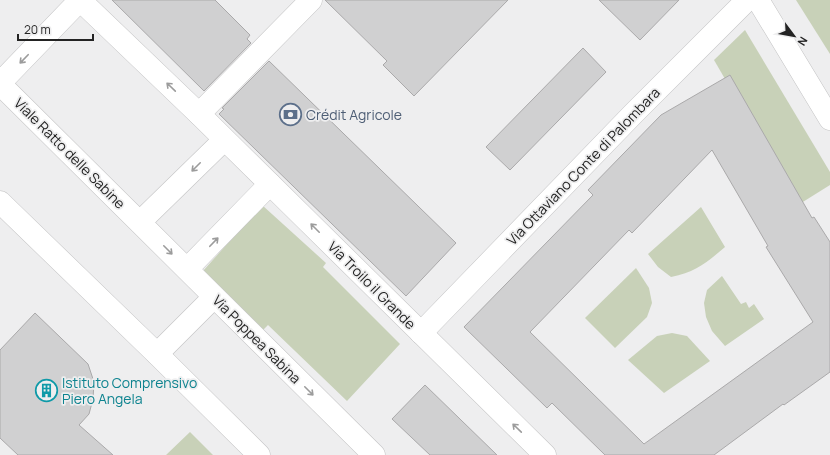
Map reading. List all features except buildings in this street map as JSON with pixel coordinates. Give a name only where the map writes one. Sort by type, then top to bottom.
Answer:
[{"type":"street","points":[[0,83],[80,0],[199,114],[311,0]]},
{"type":"street","name":"Via Ottaviano Conte di Palombara","points":[[421,333],[633,114],[747,0]]},
{"type":"street","points":[[758,0],[830,119]]},
{"type":"street","name":"Viale Ratto delle Sabine","points":[[0,83],[140,222]]},
{"type":"street","name":"Via Troilo il Grande","points":[[199,114],[545,455]]},
{"type":"street","points":[[140,222],[224,140]]},
{"type":"street","points":[[187,269],[270,184]]},
{"type":"street","points":[[0,202],[259,455]]},
{"type":"street","name":"Via Poppea Sabina","points":[[140,222],[374,455]]},
{"type":"street","points":[[157,354],[214,297]]},
{"type":"green space","points":[[796,0],[830,0],[830,54]]},
{"type":"green space","points":[[745,30],[830,172],[830,185],[798,205],[714,60]]},
{"type":"green space","points":[[262,205],[326,263],[323,267],[400,344],[347,401],[268,325],[262,331],[203,271]]},
{"type":"green space","points":[[701,207],[725,247],[694,270],[671,277],[658,267],[648,254]]},
{"type":"green space","points":[[636,268],[649,288],[652,303],[647,317],[615,348],[585,318]]},
{"type":"green space","points":[[722,276],[741,304],[746,302],[749,308],[754,304],[764,319],[725,346],[712,331],[706,317],[704,303],[707,290]]},
{"type":"green space","points":[[672,333],[687,336],[710,361],[664,393],[628,360],[657,336]]},
{"type":"green space","points":[[190,432],[213,455],[166,455]]},
{"type":"place","name":"Crédit Agricole","points":[[291,114]]},
{"type":"place","name":"Istituto Comprensivo Piero Angela","points":[[47,390]]}]
